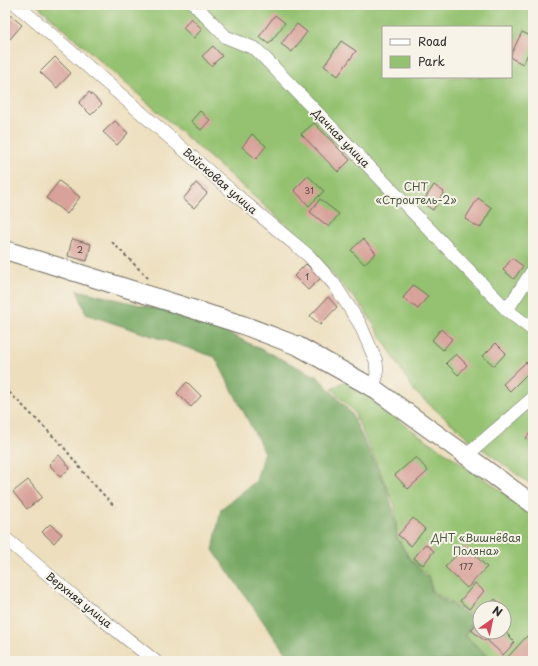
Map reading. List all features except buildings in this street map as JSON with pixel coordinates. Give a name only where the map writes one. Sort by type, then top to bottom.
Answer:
[{"type":"main road","points":[[5,250],[243,325],[298,346],[373,388],[467,454],[533,504]]},
{"type":"street","name":"Войсковая улица","points":[[17,5],[236,195],[309,256],[334,284],[360,324],[376,361],[377,374],[373,388]]},
{"type":"street","name":"Дачная улица","points":[[195,5],[226,37],[256,49],[507,310],[533,330]]},
{"type":"street","points":[[507,310],[533,270]]},
{"type":"street","points":[[467,454],[533,398]]},
{"type":"street","name":"Верхняя улица","points":[[5,538],[77,599],[155,661]]},
{"type":"path","points":[[112,242],[151,280],[159,298]]},
{"type":"path","points":[[5,388],[62,445],[88,478],[115,507]]},
{"type":"green space","name":"СНТ «Строитель-2»","points":[[37,5],[533,5],[533,486],[473,442],[415,392],[364,309],[292,230]]},
{"type":"green space","points":[[77,290],[199,319],[318,377],[351,413],[385,485],[393,509],[397,538],[407,556],[428,578],[432,593],[472,617],[465,636],[492,661],[291,661],[213,550],[221,509],[256,481],[264,451],[215,357],[86,314]]},
{"type":"green space","name":"ДНТ «Вишнёвая Поляна»","points":[[346,380],[412,430],[492,484],[533,515],[533,661],[494,661],[466,636],[472,623],[472,640],[512,640],[512,600],[472,600],[472,615],[433,592],[429,577],[408,556],[397,537],[395,506],[354,412],[332,389]]}]
